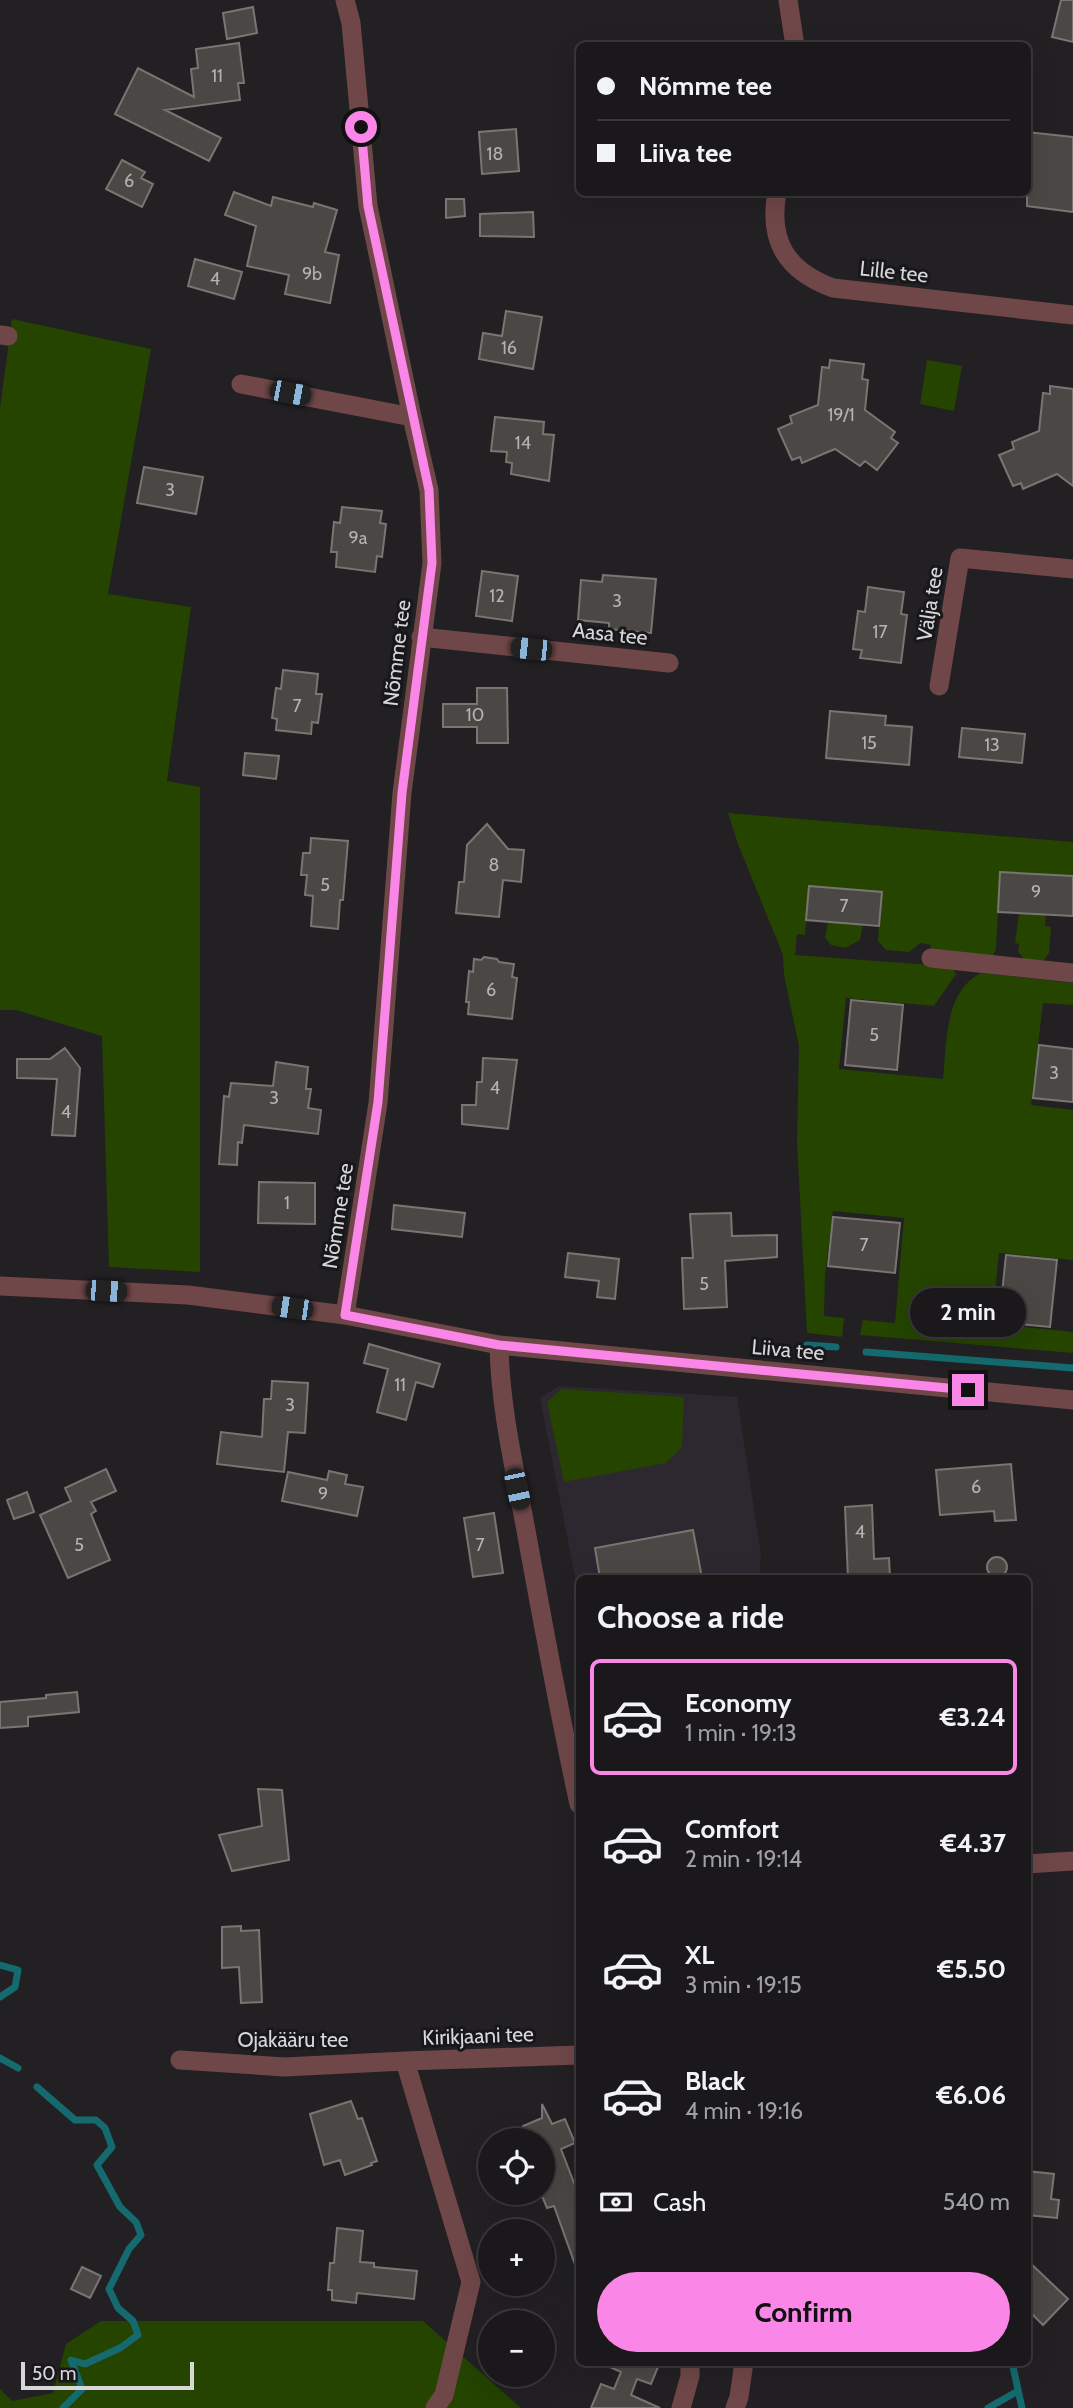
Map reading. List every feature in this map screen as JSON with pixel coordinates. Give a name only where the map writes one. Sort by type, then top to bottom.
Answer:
[{"type":"street","name":"Nõmme tee","points":[[345,0],[351,23],[368,206],[429,490],[432,563],[402,793],[378,1102],[345,1315]]},
{"type":"street","points":[[788,0],[793,42]]},
{"type":"street","name":"Lille tee","points":[[776,196],[773,214],[779,241],[793,265],[813,280],[833,288],[1073,315]]},
{"type":"street","points":[[241,384],[412,417]]},
{"type":"street","name":"Välja tee","points":[[939,686],[960,558],[1073,569]]},
{"type":"street","name":"Aasa tee","points":[[421,637],[669,663]]},
{"type":"street","points":[[931,958],[1073,973]]},
{"type":"street","name":"Liiva tee","points":[[0,1286],[188,1295],[345,1315],[499,1345],[1073,1400]]},
{"type":"street","points":[[499,1345],[500,1386],[517,1489],[576,1790]]},
{"type":"street","points":[[1031,1864],[1073,1861]]},
{"type":"street","name":"Kirikjaani tee","points":[[435,2408],[443,2395],[471,2282],[405,2061],[576,2055]]},
{"type":"street","name":"Ojakääru tee","points":[[180,2060],[285,2067],[405,2061]]},
{"type":"street","points":[[681,2408],[690,2366]]},
{"type":"street","points":[[735,2408],[743,2366]]},
{"type":"shaded area","points":[[559,1386],[737,1397],[761,1555],[759,1575],[576,1575],[576,1582],[540,1398]]},
{"type":"green space","points":[[12,319],[151,349],[108,594],[191,607],[167,781],[200,787],[200,1272],[109,1267],[102,1036],[16,1010],[0,1010],[0,408]]},
{"type":"green space","points":[[927,360],[962,366],[954,411],[920,404]]},
{"type":"green space","points":[[728,813],[1073,842],[1073,876],[1000,872],[996,949],[992,957],[931,952],[931,945],[920,943],[909,952],[886,950],[878,941],[881,892],[809,886],[805,935],[797,934],[795,955],[931,965],[953,969],[956,974],[934,1006],[846,998],[839,1069],[943,1079],[950,1019],[960,992],[969,981],[981,973],[1073,983],[1073,1005],[1043,1003],[1031,1105],[1073,1110],[1073,1260],[999,1253],[992,1324],[1073,1332],[1073,1353],[860,1335],[863,1320],[895,1323],[904,1218],[833,1211],[825,1275],[824,1316],[844,1318],[842,1337],[807,1333],[797,1141],[799,1046],[784,975],[783,955]]},
{"type":"green space","points":[[1019,913],[1046,915],[1045,926],[1051,927],[1049,953],[1042,963],[1025,961],[1018,951],[1019,944],[1015,943]]},
{"type":"green space","points":[[828,922],[863,924],[860,940],[846,948],[831,945],[825,938]]},
{"type":"green space","points":[[562,1389],[684,1397],[682,1447],[666,1463],[564,1482],[547,1402]]},
{"type":"green space","points":[[101,2321],[423,2321],[478,2370],[478,2387],[497,2387],[521,2408],[0,2408],[0,2389],[12,2401],[53,2393],[66,2344]]},
{"type":"building","points":[[1061,0],[1073,0],[1073,42],[1052,37]]},
{"type":"building","points":[[253,7],[257,33],[227,39],[223,13]]},
{"type":"building","points":[[239,43],[244,83],[238,83],[240,100],[165,110],[221,138],[209,161],[115,114],[138,68],[194,97],[191,69],[198,68],[196,49]]},
{"type":"building","points":[[516,129],[519,171],[482,174],[479,132]]},
{"type":"building","points":[[1031,132],[1073,137],[1073,212],[1027,206],[1027,196],[1031,196]]},
{"type":"building","points":[[122,160],[145,172],[141,178],[153,184],[142,207],[106,189]]},
{"type":"building","points":[[234,192],[271,206],[273,197],[313,207],[314,203],[337,210],[325,252],[339,255],[330,303],[285,294],[289,275],[247,266],[256,226],[225,215]]},
{"type":"building","points":[[446,199],[464,199],[465,216],[446,218]]},
{"type":"building","points":[[533,212],[534,237],[480,236],[480,214]]},
{"type":"building","points":[[195,259],[242,272],[234,299],[188,286]]},
{"type":"building","points":[[506,311],[542,317],[533,369],[479,359],[483,333],[502,336]]},
{"type":"building","points":[[830,360],[864,364],[862,379],[868,380],[865,410],[895,432],[891,438],[898,443],[877,470],[865,461],[860,466],[835,449],[802,463],[800,457],[792,460],[778,429],[792,423],[790,416],[818,405],[822,367],[829,368]]},
{"type":"building","points":[[1050,386],[1073,389],[1073,486],[1057,474],[1023,489],[1021,483],[1013,486],[999,455],[1014,449],[1012,442],[1039,431],[1043,393],[1050,394]]},
{"type":"building","points":[[495,417],[544,422],[543,434],[554,435],[549,481],[511,474],[512,463],[506,462],[507,452],[491,451]]},
{"type":"building","points":[[144,467],[203,477],[196,514],[137,503]]},
{"type":"building","points":[[342,507],[382,511],[380,523],[386,524],[382,557],[377,556],[375,572],[336,567],[337,552],[331,552],[334,522],[340,523]]},
{"type":"building","points":[[482,571],[518,576],[512,621],[476,616]]},
{"type":"building","points":[[603,575],[656,579],[651,633],[609,629],[609,623],[578,620],[581,580],[602,582]]},
{"type":"building","points":[[868,587],[904,592],[901,614],[907,615],[901,663],[860,658],[862,650],[853,649],[858,611],[865,612]]},
{"type":"building","points":[[283,670],[318,674],[316,694],[322,694],[318,723],[312,722],[311,734],[276,730],[277,719],[272,718],[276,688],[281,689]]},
{"type":"building","points":[[477,688],[507,688],[508,743],[477,743],[477,727],[443,727],[443,704],[477,704]]},
{"type":"building","points":[[830,711],[886,716],[885,725],[912,727],[909,765],[826,758]]},
{"type":"building","points":[[962,728],[1025,734],[1022,763],[959,757]]},
{"type":"building","points":[[245,753],[279,756],[276,779],[243,775]]},
{"type":"building","points":[[487,824],[508,849],[524,850],[521,882],[503,880],[499,917],[456,913],[459,882],[464,882],[467,845]]},
{"type":"building","points":[[311,838],[348,841],[338,929],[311,926],[313,896],[305,895],[307,875],[301,875],[303,853],[310,853]]},
{"type":"building","points":[[1000,872],[1073,876],[1073,916],[998,912]]},
{"type":"building","points":[[809,886],[882,892],[879,926],[806,920]]},
{"type":"building","points":[[484,957],[514,964],[512,977],[517,978],[512,1019],[468,1014],[469,1002],[466,1002],[469,971],[473,972],[474,959],[481,960]]},
{"type":"building","points":[[851,1000],[903,1005],[897,1070],[845,1065]]},
{"type":"building","points":[[1039,1045],[1073,1049],[1073,1102],[1033,1098]]},
{"type":"building","points":[[65,1048],[80,1068],[75,1136],[52,1135],[57,1079],[17,1078],[17,1059],[50,1059]]},
{"type":"building","points":[[483,1058],[517,1060],[508,1129],[462,1124],[462,1105],[476,1105],[477,1082],[482,1082]]},
{"type":"building","points":[[276,1062],[308,1067],[306,1089],[311,1089],[308,1108],[321,1110],[318,1134],[244,1125],[242,1143],[238,1142],[237,1165],[219,1164],[224,1096],[229,1097],[231,1083],[273,1086]]},
{"type":"building","points":[[259,1182],[315,1183],[315,1224],[258,1223]]},
{"type":"building","points":[[394,1205],[465,1213],[462,1237],[392,1229]]},
{"type":"building","points":[[731,1213],[732,1236],[777,1235],[777,1257],[725,1261],[727,1307],[684,1309],[682,1258],[693,1258],[690,1214]]},
{"type":"building","points":[[833,1217],[900,1223],[895,1273],[828,1266]]},
{"type":"building","points":[[568,1253],[619,1259],[615,1299],[597,1297],[599,1281],[565,1277]]},
{"type":"building","points":[[1006,1255],[1057,1260],[1050,1327],[999,1322]]},
{"type":"building","points":[[369,1344],[440,1364],[433,1387],[416,1382],[406,1420],[377,1412],[388,1369],[364,1363]]},
{"type":"building","points":[[272,1381],[308,1383],[305,1433],[288,1432],[284,1472],[217,1464],[221,1432],[262,1437],[264,1399],[271,1399]]},
{"type":"building","points":[[1011,1464],[1016,1520],[995,1521],[994,1511],[940,1515],[936,1470]]},
{"type":"building","points":[[106,1469],[116,1491],[91,1502],[96,1511],[91,1514],[110,1560],[68,1578],[40,1515],[71,1501],[65,1488]]},
{"type":"building","points":[[329,1471],[347,1475],[345,1484],[363,1487],[357,1516],[282,1501],[288,1472],[327,1480]]},
{"type":"building","points":[[27,1492],[34,1512],[14,1519],[7,1500]]},
{"type":"building","points":[[872,1505],[874,1559],[889,1558],[890,1575],[848,1575],[845,1507]]},
{"type":"building","points":[[494,1513],[503,1573],[473,1577],[464,1518]]},
{"type":"building","points":[[693,1530],[701,1575],[600,1575],[595,1548]]},
{"type":"building","points":[[993,1558],[1001,1558],[1006,1563],[1006,1571],[1002,1575],[992,1575],[988,1571],[988,1563]]},
{"type":"building","points":[[77,1692],[79,1712],[28,1717],[28,1726],[0,1728],[0,1702]]},
{"type":"building","points":[[258,1789],[282,1790],[289,1860],[232,1871],[219,1835],[262,1826]]},
{"type":"building","points":[[241,1926],[241,1931],[259,1930],[262,2002],[241,2003],[239,1967],[222,1968],[222,1927]]},
{"type":"building","points":[[351,2101],[358,2119],[362,2118],[377,2161],[345,2175],[340,2160],[324,2165],[310,2114]]},
{"type":"building","points":[[542,2104],[552,2124],[565,2119],[575,2143],[561,2149],[576,2188],[576,2267],[554,2206],[547,2208],[546,2205],[555,2205],[555,2128],[523,2126],[542,2118]]},
{"type":"building","points":[[1031,2171],[1054,2174],[1051,2199],[1059,2200],[1057,2218],[1031,2215]]},
{"type":"building","points":[[337,2228],[363,2231],[360,2262],[374,2263],[374,2267],[417,2271],[414,2299],[357,2293],[356,2303],[332,2300],[332,2290],[328,2290]]},
{"type":"building","points":[[1031,2264],[1068,2299],[1043,2325],[1031,2313]]},
{"type":"building","points":[[82,2267],[101,2276],[90,2298],[71,2289]]},
{"type":"building","points":[[608,2366],[658,2366],[651,2384],[637,2379],[631,2395],[660,2408],[591,2408],[601,2384],[614,2389],[621,2372]]},
{"type":"waterway","points":[[807,1345],[836,1347]]},
{"type":"waterway","points":[[866,1352],[1073,1368]]},
{"type":"waterway","points":[[0,1965],[18,1970],[15,1987],[0,1997]]},
{"type":"waterway","points":[[0,2058],[18,2068]]},
{"type":"waterway","points":[[37,2087],[75,2120],[96,2120],[105,2128],[112,2147],[97,2165],[120,2207],[136,2222],[141,2235],[129,2249],[109,2289],[118,2308],[133,2321],[138,2335],[120,2348],[85,2364],[71,2360],[82,2389],[63,2408]]},
{"type":"waterway","points":[[1013,2366],[1022,2408]]},
{"type":"waterway","points":[[988,2408],[1018,2391]]},
{"type":"route","points":[[361,127],[368,206],[429,490],[432,563],[402,793],[378,1102],[345,1315],[499,1345],[968,1390]]}]
